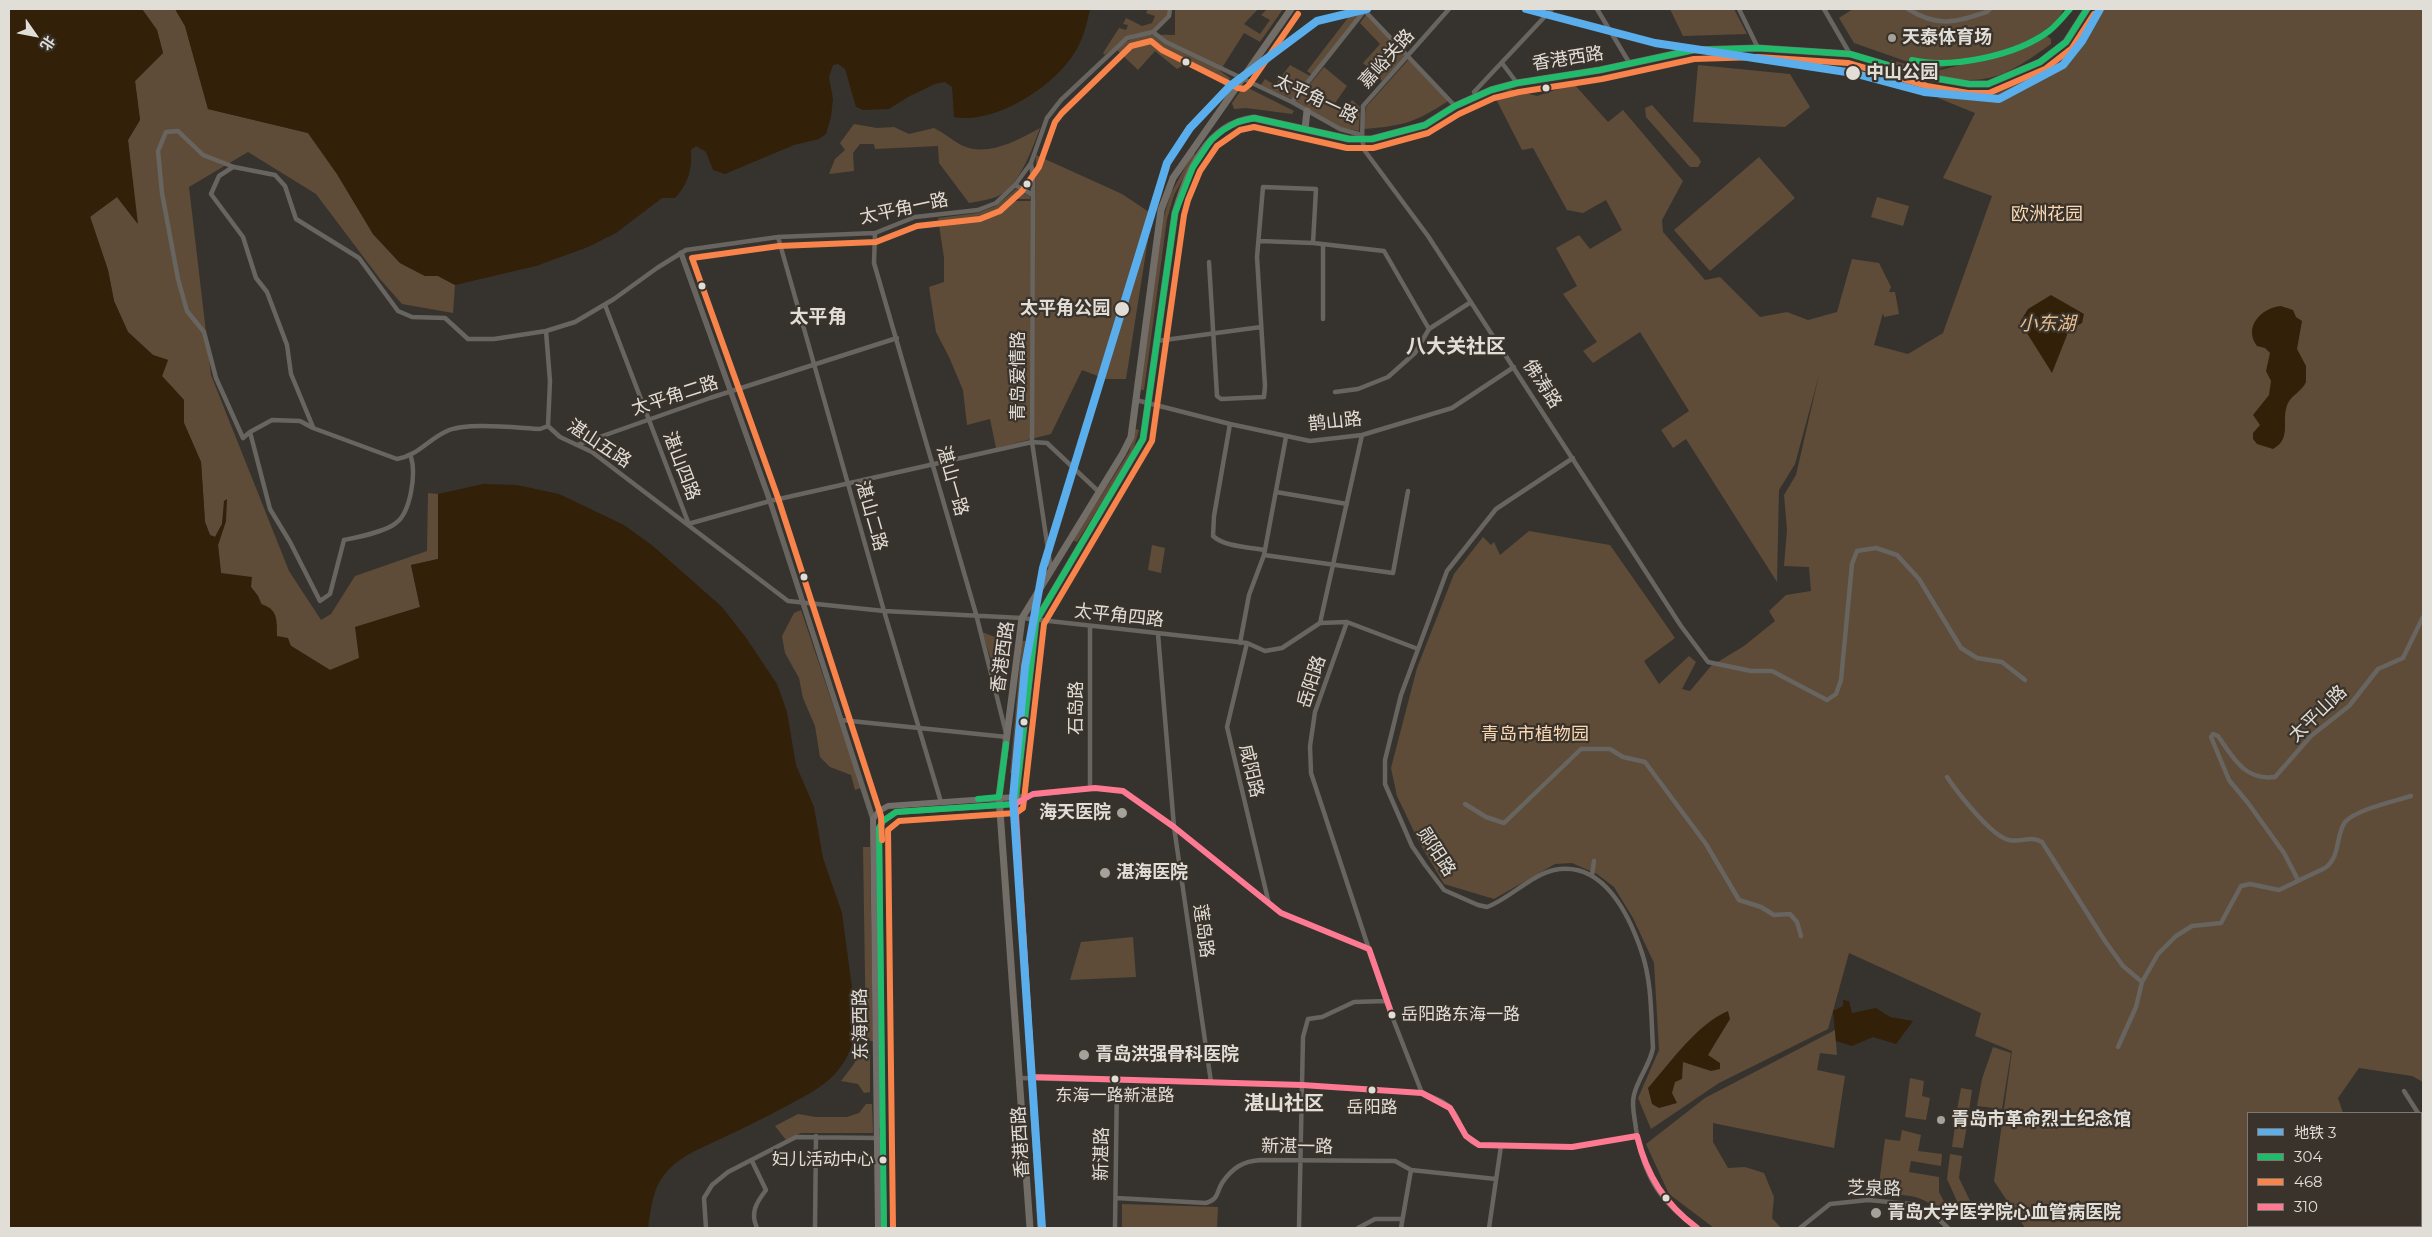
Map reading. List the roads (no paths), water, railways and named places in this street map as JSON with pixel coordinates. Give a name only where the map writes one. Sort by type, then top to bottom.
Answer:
[{"type":"main road","name":"香港西路","points":[[1030,1228],[999,801],[1022,618],[1131,437],[1161,210],[1173,178],[1291,9]]},
{"type":"main road","name":"香港西路","points":[[1041,1228],[1016,800],[1036,621],[1143,440],[1175,213],[1185,181],[1206,144],[1219,130],[1243,120],[1254,118],[1305,129],[1362,138],[1409,130],[1491,90],[1517,83],[1630,64],[1692,50],[1758,48],[1850,54],[1928,77],[1969,84],[1993,84],[2040,62],[2066,42],[2087,9]]},
{"type":"main road","points":[[1305,129],[1308,111]]},
{"type":"main road","points":[[873,819],[879,811],[888,806],[941,802],[1016,800]]},
{"type":"main road","name":"东海西路","points":[[884,1228],[879,828],[883,821],[896,812],[999,801]]},
{"type":"main road","name":"东海西路","points":[[873,819],[878,1228]]},
{"type":"street","points":[[1153,32],[1170,16],[1170,9]]},
{"type":"street","points":[[1292,102],[1365,9],[1455,106]]},
{"type":"street","name":"嘉峪关路","points":[[1362,138],[1363,106],[1449,9]]},
{"type":"street","points":[[1474,92],[1552,9]]},
{"type":"street","points":[[1597,9],[1630,64]]},
{"type":"street","points":[[1739,9],[1758,48]]},
{"type":"street","points":[[1824,9],[1850,54]]},
{"type":"street","points":[[1908,9],[1922,18],[1953,23],[1987,12],[1990,9]]},
{"type":"street","name":"太平角一路","points":[[234,167],[276,175],[285,186],[296,219],[359,258],[398,311],[412,317],[445,318],[468,339],[494,339],[546,331],[575,322],[605,305],[686,250],[778,237],[875,233],[915,217],[978,210],[996,203],[1015,185],[1031,162],[1047,118],[1061,100],[1127,38],[1153,32],[1166,42],[1242,80],[1292,102],[1340,129],[1362,138]]},
{"type":"street","points":[[1502,63],[1517,83]]},
{"type":"street","points":[[234,167],[203,155],[178,131],[166,132],[158,151],[164,203],[178,279],[187,311],[204,332],[216,378],[243,438],[272,420],[300,420],[313,428],[397,460],[411,457],[430,440],[448,430],[467,427],[540,429],[548,426]]},
{"type":"street","name":"佛涛路","points":[[1362,138],[1365,151],[1428,236],[1574,458],[1681,626],[1708,662],[1751,671],[1772,671],[1827,700],[1836,694],[1841,680],[1852,564],[1857,551],[1876,548],[1897,555],[1919,579],[1961,648],[1977,658],[2002,662],[2025,680]]},
{"type":"street","name":"青岛爱情路","points":[[1031,162],[1033,195],[1032,442],[1051,571]]},
{"type":"street","points":[[234,167],[220,176],[211,194],[244,237],[256,278],[267,292],[287,345],[291,374],[313,428]]},
{"type":"street","points":[[1015,185],[1033,195]]},
{"type":"street","points":[[1208,262],[1216,396],[1221,400],[1264,397],[1266,386],[1257,257],[1264,187],[1316,189],[1313,243]]},
{"type":"street","name":"湛山一路","points":[[875,233],[874,263],[976,614],[1007,737]]},
{"type":"street","name":"湛山二路","points":[[778,237],[884,611],[941,802]]},
{"type":"street","points":[[1260,241],[1313,243],[1323,246],[1384,252],[1429,329]]},
{"type":"street","points":[[1323,246],[1323,319]]},
{"type":"street","points":[[681,253],[770,501],[873,819]]},
{"type":"street","points":[[1335,392],[1358,389],[1388,377],[1416,353],[1429,329],[1471,302]]},
{"type":"street","name":"湛山四路","points":[[605,305],[688,524]]},
{"type":"street","points":[[1157,341],[1261,327]]},
{"type":"street","name":"湛山五路","points":[[546,331],[550,381],[548,426],[560,437],[592,452],[788,601],[803,603]]},
{"type":"street","name":"太平角二路","points":[[577,445],[648,419],[897,338]]},
{"type":"street","name":"鹊山路","points":[[1136,400],[1230,424],[1310,441],[1362,435],[1452,408],[1514,367]]},
{"type":"street","points":[[1230,424],[1214,516],[1213,536],[1217,540],[1264,553],[1333,566],[1393,573],[1408,492]]},
{"type":"street","points":[[250,432],[270,509],[290,542],[320,601],[330,594],[344,540],[369,534],[397,523],[407,505],[414,469],[411,457]]},
{"type":"street","points":[[1362,435],[1320,623],[1347,622],[1418,649]]},
{"type":"street","points":[[1240,643],[1249,595],[1264,553],[1286,437]]},
{"type":"street","points":[[688,524],[770,501],[1032,442],[1047,443],[1099,492]]},
{"type":"street","name":"郧阳路","points":[[1574,458],[1496,509],[1447,571],[1402,695],[1385,760],[1386,784],[1412,846],[1438,883],[1453,895],[1487,907],[1553,870],[1578,870],[1592,875]]},
{"type":"street","points":[[1276,492],[1347,504]]},
{"type":"street","name":"太平角四路","points":[[803,603],[812,602],[884,611],[976,614],[1022,618],[1240,643],[1265,651],[1282,648],[1320,623]]},
{"type":"street","name":"太平山路","points":[[2298,880],[2284,854],[2248,803],[2228,780],[2211,737],[2215,734],[2218,736],[2244,770],[2265,778],[2275,777],[2311,736],[2349,706],[2378,669],[2403,658],[2423,617]]},
{"type":"street","name":"岳阳路","points":[[1347,622],[1315,712],[1310,746],[1311,773],[1386,1000],[1422,1093]]},
{"type":"street","name":"石岛路","points":[[1090,627],[1090,789]]},
{"type":"street","name":"莲岛路","points":[[1158,634],[1174,827],[1211,1082]]},
{"type":"street","name":"咸阳路","points":[[1247,644],[1227,727],[1269,904]]},
{"type":"street","points":[[841,720],[1007,737]]},
{"type":"street","points":[[1464,804],[1486,817],[1504,823],[1581,749],[1610,749],[1622,757],[1645,762],[1706,844],[1739,900],[1762,907],[1774,915],[1790,914],[1797,922],[1801,936]]},
{"type":"street","points":[[1947,777],[1960,796],[1996,834],[2011,841],[2035,837],[2042,842],[2105,941],[2123,966],[2142,982]]},
{"type":"street","points":[[1016,800],[1033,794],[1090,789],[1123,791],[1174,827],[1281,913],[1369,949]]},
{"type":"street","points":[[2118,1047],[2136,1007],[2142,982],[2158,954],[2176,936],[2192,926],[2214,925],[2224,920],[2236,892],[2242,886],[2250,884],[2279,890],[2331,864],[2346,821],[2357,814],[2411,796]]},
{"type":"street","points":[[1594,861],[1592,875],[1614,895],[1633,931],[1642,954],[1649,990],[1652,1057],[1634,1096],[1637,1136],[1643,1164],[1652,1184],[1669,1206],[1697,1228]]},
{"type":"street","points":[[1299,1228],[1304,1037],[1308,1018],[1322,1017],[1354,1002],[1386,1000]]},
{"type":"street","points":[[1020,1078],[1302,1085],[1422,1093],[1439,1100],[1453,1110],[1468,1138],[1474,1144],[1572,1147],[1637,1136]]},
{"type":"street","name":"新湛路","points":[[1115,1228],[1117,1080]]},
{"type":"street","points":[[2404,1091],[2417,1112]]},
{"type":"street","points":[[815,1228],[816,1136]]},
{"type":"street","points":[[706,1228],[704,1198],[712,1185],[728,1172],[796,1137],[878,1138]]},
{"type":"street","points":[[1489,1228],[1500,1146]]},
{"type":"street","name":"新湛一路","points":[[1116,1198],[1206,1203],[1213,1201],[1218,1195],[1221,1185],[1237,1166],[1248,1160],[1301,1162],[1394,1161],[1411,1170],[1496,1179]]},
{"type":"street","points":[[752,1161],[766,1190],[753,1211],[753,1219],[757,1228]]},
{"type":"street","points":[[1401,1228],[1411,1170]]},
{"type":"street","name":"芝泉路","points":[[1800,1228],[1830,1204],[1868,1200],[1911,1204],[1931,1212],[1948,1228]]},
{"type":"street","points":[[1358,1228],[1376,1219],[1402,1219]]},
{"type":"water","points":[[9,9],[142,9],[157,30],[163,53],[135,81],[140,120],[128,140],[138,224],[117,197],[90,217],[108,270],[114,301],[128,332],[153,355],[168,360],[162,376],[184,400],[184,423],[201,462],[205,522],[210,535],[215,537],[222,524],[224,501],[227,499],[226,521],[218,545],[221,573],[252,577],[251,587],[261,604],[274,612],[277,636],[288,638],[291,646],[330,670],[359,658],[355,627],[420,607],[411,565],[438,559],[438,494],[483,484],[517,485],[559,494],[624,525],[653,546],[722,607],[747,639],[777,684],[787,712],[796,765],[814,807],[823,858],[842,913],[857,1025],[853,1042],[847,1057],[839,1069],[820,1087],[779,1110],[688,1154],[675,1163],[664,1175],[654,1194],[648,1228],[9,1228]]},
{"type":"water","points":[[175,9],[1090,9],[1080,42],[1065,65],[1038,90],[1022,101],[1004,109],[970,118],[954,117],[952,87],[945,82],[935,84],[908,97],[889,109],[863,110],[856,107],[845,69],[838,64],[833,65],[829,77],[833,99],[831,117],[826,134],[819,139],[794,145],[725,174],[713,170],[706,152],[696,146],[691,150],[690,170],[684,187],[675,198],[662,198],[616,233],[588,247],[536,266],[455,285],[438,276],[425,276],[400,263],[373,234],[337,174],[308,133],[208,109],[185,26]]},
{"type":"water","name":"小东湖","points":[[2051,295],[2084,314],[2082,323],[2069,330],[2052,373],[2020,322],[2028,309]]},
{"type":"water","points":[[2281,306],[2293,310],[2296,317],[2302,321],[2297,349],[2306,366],[2306,382],[2288,403],[2283,440],[2273,449],[2257,444],[2253,439],[2253,433],[2260,425],[2253,415],[2269,395],[2271,381],[2266,371],[2270,353],[2265,348],[2257,346],[2252,332],[2256,320],[2261,315],[2267,310]]},
{"type":"water","points":[[1843,1000],[1849,1001],[1852,1013],[1876,1008],[1890,1017],[1913,1021],[1896,1044],[1873,1037],[1852,1046],[1836,1041],[1833,1011],[1843,1006]]},
{"type":"water","points":[[1728,1011],[1730,1019],[1708,1055],[1720,1063],[1720,1069],[1711,1071],[1683,1062],[1682,1079],[1675,1082],[1672,1093],[1677,1103],[1659,1108],[1652,1104],[1648,1088],[1695,1034]]},
{"type":"metro line","name":"3","points":[[1042,1228],[1013,798],[1025,667],[1043,568],[1167,163],[1190,128],[1230,86],[1317,21],[1367,9]]},
{"type":"metro line","name":"3","points":[[1526,9],[1655,43],[1853,73],[1924,92],[1999,99],[2063,65],[2082,41],[2100,9]]},
{"type":"place","name":"天泰体育场","points":[[1892,38]]},
{"type":"place","name":"中山公园","points":[[1853,73]]},
{"type":"place","name":"太平角公园","points":[[1122,309]]},
{"type":"place","name":"海天医院","points":[[1122,813]]},
{"type":"place","name":"湛海医院","points":[[1105,873]]},
{"type":"place","name":"岳阳路东海一路","points":[[1392,1015]]},
{"type":"place","name":"青岛洪强骨科医院","points":[[1084,1055]]},
{"type":"place","name":"东海一路新湛路","points":[[1115,1079]]},
{"type":"place","name":"岳阳路","points":[[1372,1090]]},
{"type":"place","name":"青岛市革命烈士纪念馆","points":[[1941,1120]]},
{"type":"place","name":"妇儿活动中心","points":[[883,1160]]},
{"type":"place","name":"青岛大学医学院心血管病医院","points":[[1876,1213]]},
{"type":"district","name":"太平角","points":[[818,317]]},
{"type":"district","name":"八大关社区","points":[[1456,347]]},
{"type":"district","name":"湛山社区","points":[[1284,1104]]},
{"type":"park label","name":"欧洲花园","points":[[2047,215]]},
{"type":"park label","name":"青岛市植物园","points":[[1535,735]]}]
